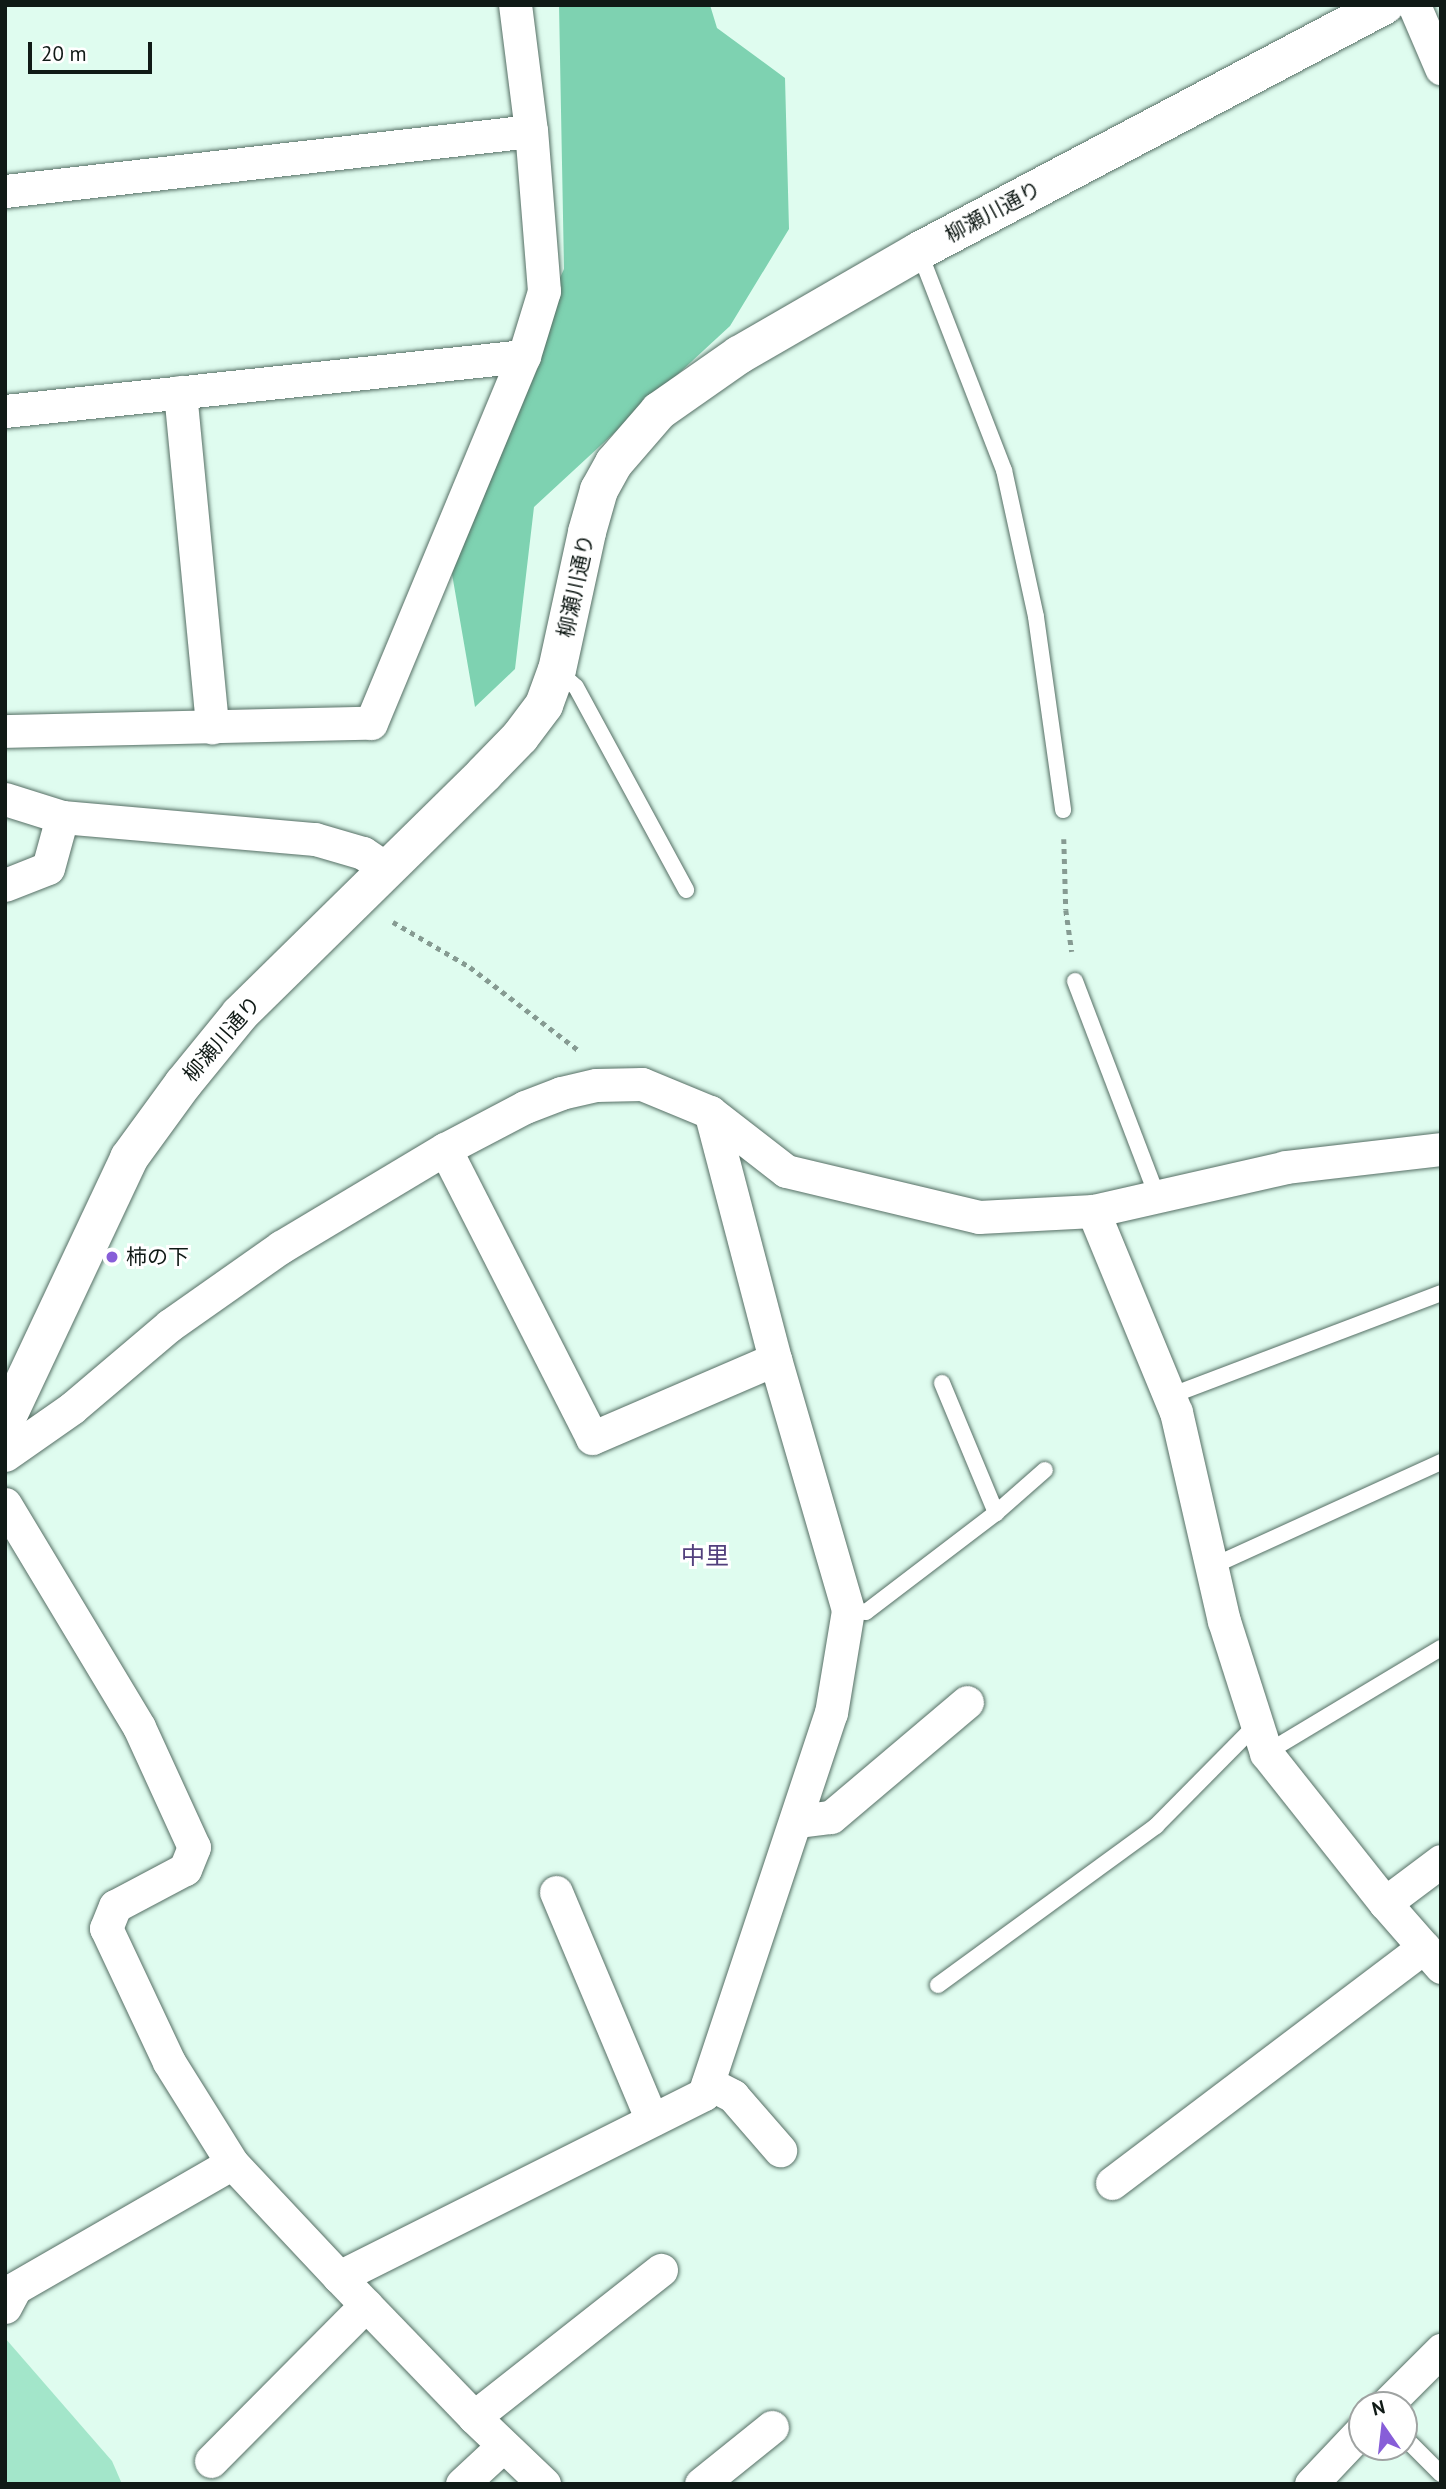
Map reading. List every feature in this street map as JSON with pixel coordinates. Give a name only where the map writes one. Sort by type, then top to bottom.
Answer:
[{"type":"street","points":[[5,731],[371,723],[524,356],[544,291],[531,131],[515,5]]},
{"type":"street","name":"柳瀬川通り","points":[[5,1422],[129,1158],[183,1084],[240,1014],[520,737],[544,705],[557,670],[587,532],[599,490],[614,463],[659,411],[699,381],[919,251],[1385,5]]},
{"type":"street","points":[[1414,5],[1441,68]]},
{"type":"street","points":[[5,191],[531,131]]},
{"type":"street","points":[[5,411],[524,356]]},
{"type":"street","points":[[180,392],[212,727]]},
{"type":"street","points":[[5,799],[62,817],[315,839],[363,853],[387,869]]},
{"type":"street","points":[[5,884],[48,868],[62,817]]},
{"type":"street","points":[[5,1455],[72,1408],[170,1325],[281,1247],[445,1149],[525,1107],[561,1093],[596,1085],[642,1084],[710,1112],[786,1171],[979,1217],[1093,1211],[1286,1167],[1441,1149]]},
{"type":"street","points":[[339,2277],[704,2094],[797,1821],[831,1713],[848,1610],[775,1359],[710,1112]]},
{"type":"street","points":[[445,1149],[592,1438],[775,1359]]},
{"type":"street","points":[[1093,1211],[1170,1396],[1213,1566],[1224,1621],[1262,1739],[1385,1903],[1432,1957],[1112,2183]]},
{"type":"street","points":[[5,1504],[139,1727],[194,1847],[185,1869],[115,1906],[106,1928],[169,2062],[232,2163],[474,2417],[544,2484]]},
{"type":"street","points":[[797,1821],[831,1817],[967,1702]]},
{"type":"street","points":[[1385,1903],[1441,1861]]},
{"type":"street","points":[[556,1892],[652,2120]]},
{"type":"street","points":[[708,2083],[733,2096],[780,2150]]},
{"type":"street","points":[[5,2307],[15,2288],[232,2163]]},
{"type":"street","points":[[474,2417],[660,2270]]},
{"type":"street","points":[[211,2461],[366,2305]]},
{"type":"street","points":[[1400,2391],[1441,2350]]},
{"type":"street","points":[[701,2484],[772,2427]]},
{"type":"street","points":[[1311,2484],[1348,2445]]},
{"type":"street","points":[[462,2484],[503,2446]]},
{"type":"lane","points":[[919,251],[1004,470],[1035,617],[1063,810]]},
{"type":"lane","points":[[557,670],[576,687],[686,890]]},
{"type":"lane","points":[[1075,981],[1157,1196]]},
{"type":"lane","points":[[1170,1396],[1441,1293]]},
{"type":"lane","points":[[942,1383],[996,1513]]},
{"type":"lane","points":[[1213,1566],[1441,1462]]},
{"type":"lane","points":[[848,1610],[866,1612],[996,1513],[1045,1470]]},
{"type":"lane","points":[[937,1985],[1156,1826],[1262,1739],[1441,1648]]},
{"type":"lane","points":[[1418,2451],[1441,2474]]},
{"type":"path","points":[[1063,810],[1066,910],[1075,981]]},
{"type":"path","points":[[356,900],[470,967],[579,1051],[596,1085]]},
{"type":"green space","points":[[559,5],[710,5],[717,28],[785,78],[789,229],[730,326],[534,507],[515,669],[475,707],[447,545],[524,356],[564,269]]},
{"type":"green space","points":[[5,2338],[112,2461],[122,2484],[5,2484]]},
{"type":"place","name":"柿の下","points":[[112,1257]]},
{"type":"district","name":"中里","points":[[705,1556]]}]
